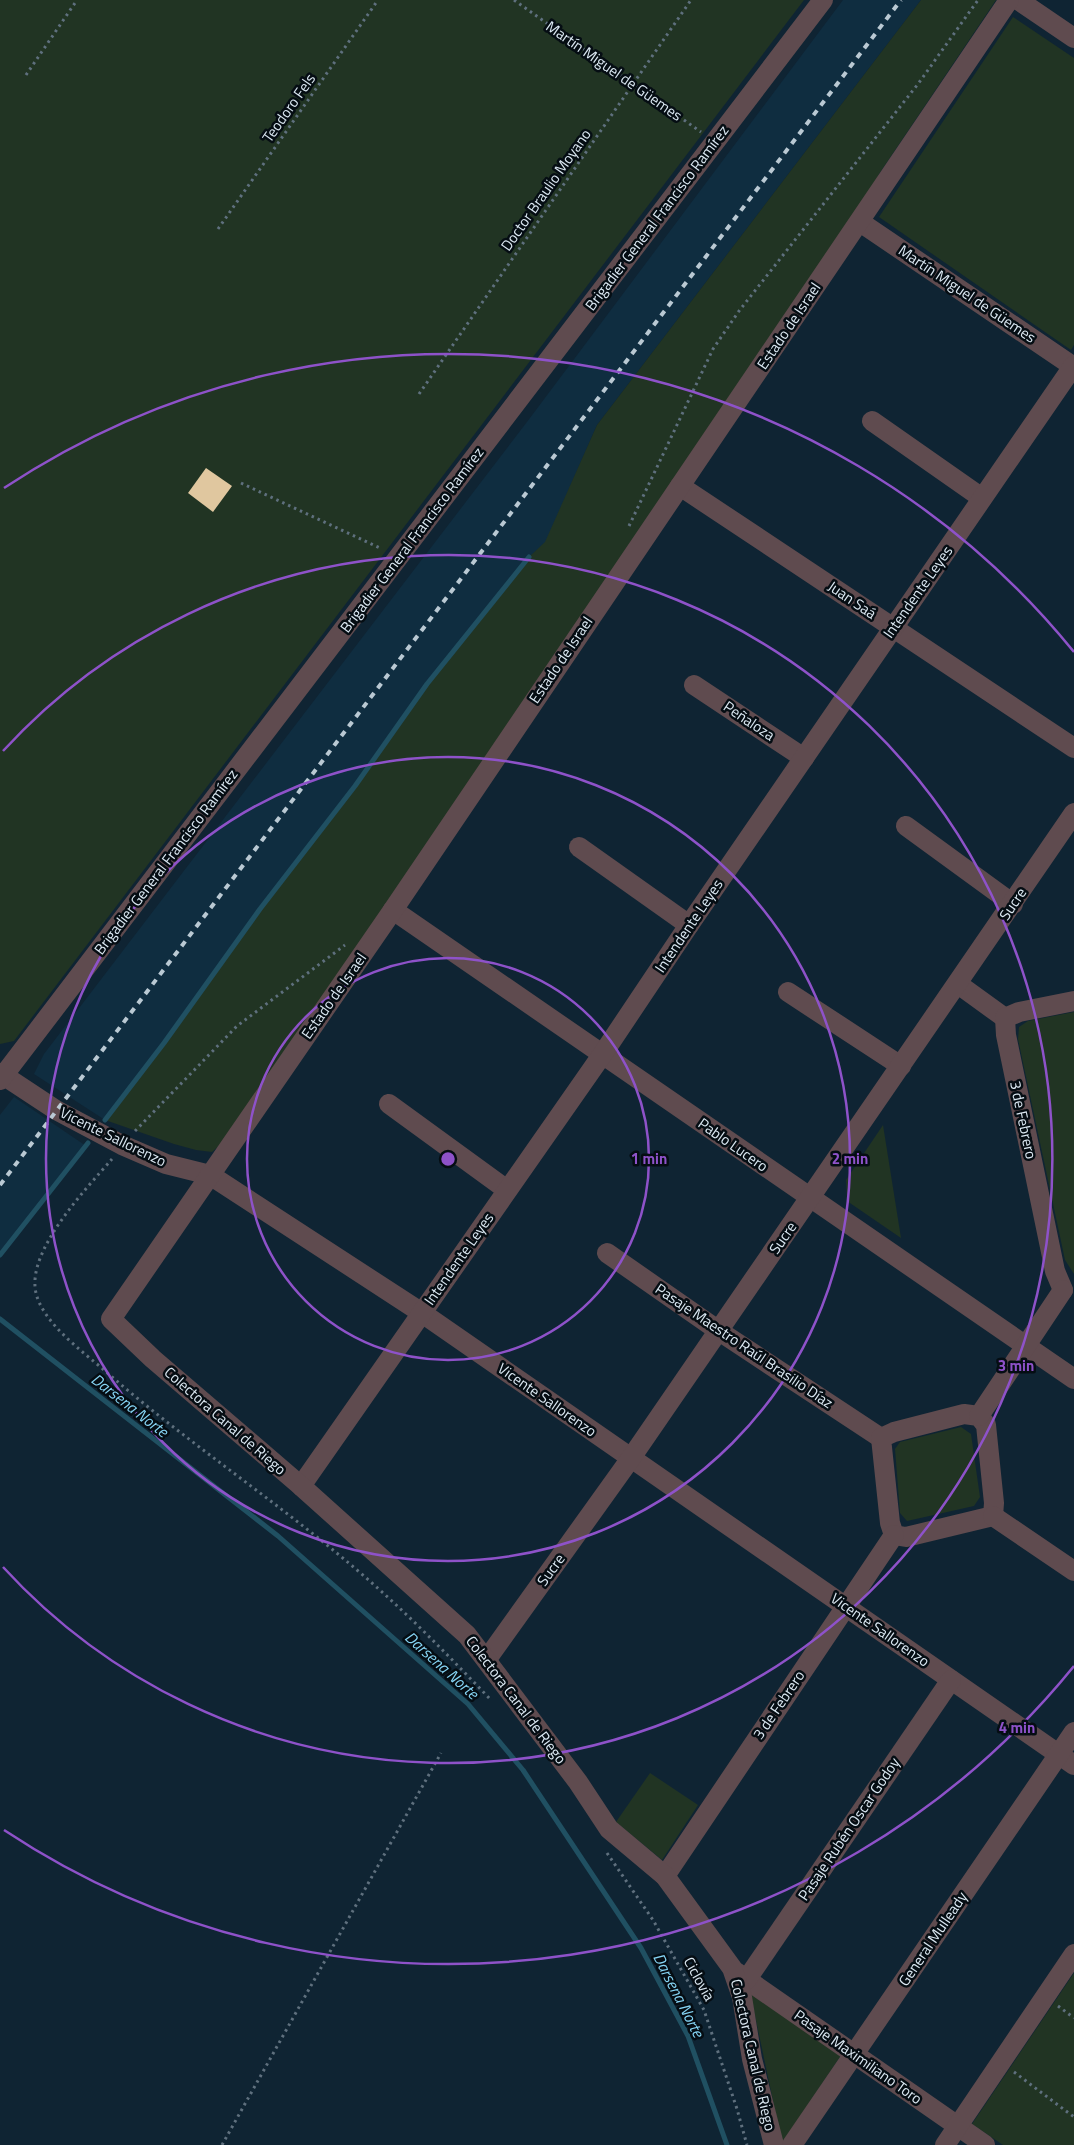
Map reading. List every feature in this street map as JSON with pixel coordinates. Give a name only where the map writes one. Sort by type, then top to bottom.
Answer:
[{"type":"street","name":"Brigadier General Francisco Ramírez","points":[[1,1076],[823,0]]},
{"type":"street","name":"Estado de Israel","points":[[111,1319],[393,910],[860,222],[1008,0]]},
{"type":"street","points":[[1018,0],[1074,38]]},
{"type":"street","name":"Martín Miguel de Güemes","points":[[860,222],[1074,366]]},
{"type":"street","name":"Intendente Leyes","points":[[301,1486],[602,1055],[689,925],[1074,366]]},
{"type":"street","points":[[872,421],[982,498]]},
{"type":"street","name":"Juan Saá","points":[[680,486],[1074,748]]},
{"type":"street","name":"Peñaloza","points":[[694,685],[804,758]]},
{"type":"street","name":"Sucre","points":[[487,1659],[631,1458],[1074,813]]},
{"type":"street","points":[[906,826],[1013,904]]},
{"type":"street","points":[[579,848],[689,925]]},
{"type":"street","name":"Pablo Lucero","points":[[393,910],[1074,1379]]},
{"type":"street","points":[[958,984],[1005,1018],[1019,1012],[1074,1001]]},
{"type":"street","points":[[788,992],[901,1066]]},
{"type":"street","name":"3 de Febrero","points":[[979,1416],[1026,1346],[1068,1291],[1055,1271],[1006,1035],[1005,1018]]},
{"type":"street","name":"Vicente Sallorenzo","points":[[1,1076],[56,1110],[122,1145],[166,1164],[210,1174],[422,1313],[1066,1760]]},
{"type":"street","points":[[389,1104],[507,1190]]},
{"type":"street","name":"Pasaje Maestro Raúl Brasilio Díaz","points":[[608,1253],[719,1331],[881,1438]]},
{"type":"street","name":"Colectora Canal de Riego","points":[[111,1319],[153,1359],[301,1486],[468,1635],[578,1782],[609,1829],[665,1876],[740,1974],[752,2058],[774,2145]]},
{"type":"street","points":[[993,1516],[994,1503],[986,1426],[979,1416],[964,1414],[894,1432],[881,1438],[890,1523],[894,1535],[906,1538],[993,1516],[1074,1571]]},
{"type":"street","name":"3 de Febrero","points":[[665,1876],[894,1535]]},
{"type":"street","name":"Pasaje Rubén Oscar Godoy","points":[[740,1974],[951,1680]]},
{"type":"street","name":"General Mulleady","points":[[792,2145],[854,2055],[1066,1760],[1074,1732]]},
{"type":"street","points":[[945,2145],[1074,1954]]},
{"type":"street","name":"Pasaje Maximiliano Toro","points":[[740,1974],[985,2145]]},
{"type":"path","points":[[26,75],[77,0]]},
{"type":"path","name":"Teodoro Fels","points":[[218,229],[378,0]]},
{"type":"path","name":"Martín Miguel de Güemes","points":[[514,0],[715,141]]},
{"type":"path","name":"Doctor Braulio Moyano","points":[[419,394],[691,0]]},
{"type":"path","points":[[241,483],[399,557]]},
{"type":"path","points":[[222,2145],[442,1753]]},
{"type":"path","name":"Ciclovía","points":[[604,1847],[653,1920],[704,2010],[747,2145]]},
{"type":"path","points":[[1054,2003],[1074,2018]]},
{"type":"path","points":[[1009,2069],[1074,2117]]},
{"type":"shaded area","points":[[843,0],[921,0],[597,425],[546,542],[529,558],[427,684],[355,786],[105,1120],[34,1074],[44,1054],[530,418]]},
{"type":"shaded area","points":[[14,1097],[86,1146],[0,1255],[0,1115]]},
{"type":"green space","points":[[0,0],[804,0],[14,1041],[0,1044]]},
{"type":"green space","points":[[921,0],[996,0],[879,174],[859,214],[222,1143],[212,1152],[196,1150],[105,1120],[164,1043],[260,909],[355,786],[427,684],[529,557],[545,542],[597,425]]},
{"type":"green space","points":[[1013,17],[1074,58],[1074,345],[1071,350],[879,217]]},
{"type":"green space","points":[[1074,1012],[1074,1274],[1065,1260],[1018,1039],[1019,1027],[1028,1021]]},
{"type":"green space","points":[[883,1125],[901,1238],[847,1201],[846,1180]]},
{"type":"green space","points":[[961,1427],[971,1434],[980,1497],[974,1506],[907,1521],[900,1513],[895,1449],[900,1442]]},
{"type":"green space","points":[[650,1773],[698,1805],[662,1860],[616,1822]]},
{"type":"green space","points":[[1074,1973],[1074,2145],[1003,2145],[972,2124]]},
{"type":"green space","points":[[750,1992],[842,2054],[782,2143]]},
{"type":"building","points":[[206,468],[232,486],[213,512],[188,493]]},
{"type":"waterway","points":[[105,1120],[164,1043],[260,909],[355,786],[427,684],[529,557]]},
{"type":"waterway","points":[[0,1255],[88,1143]]},
{"type":"waterway","name":"Darsena Norte","points":[[0,1319],[278,1536],[468,1704],[523,1770],[641,1948],[688,2036],[727,2145]]},
{"type":"railway","points":[[0,1185],[901,0]]}]
